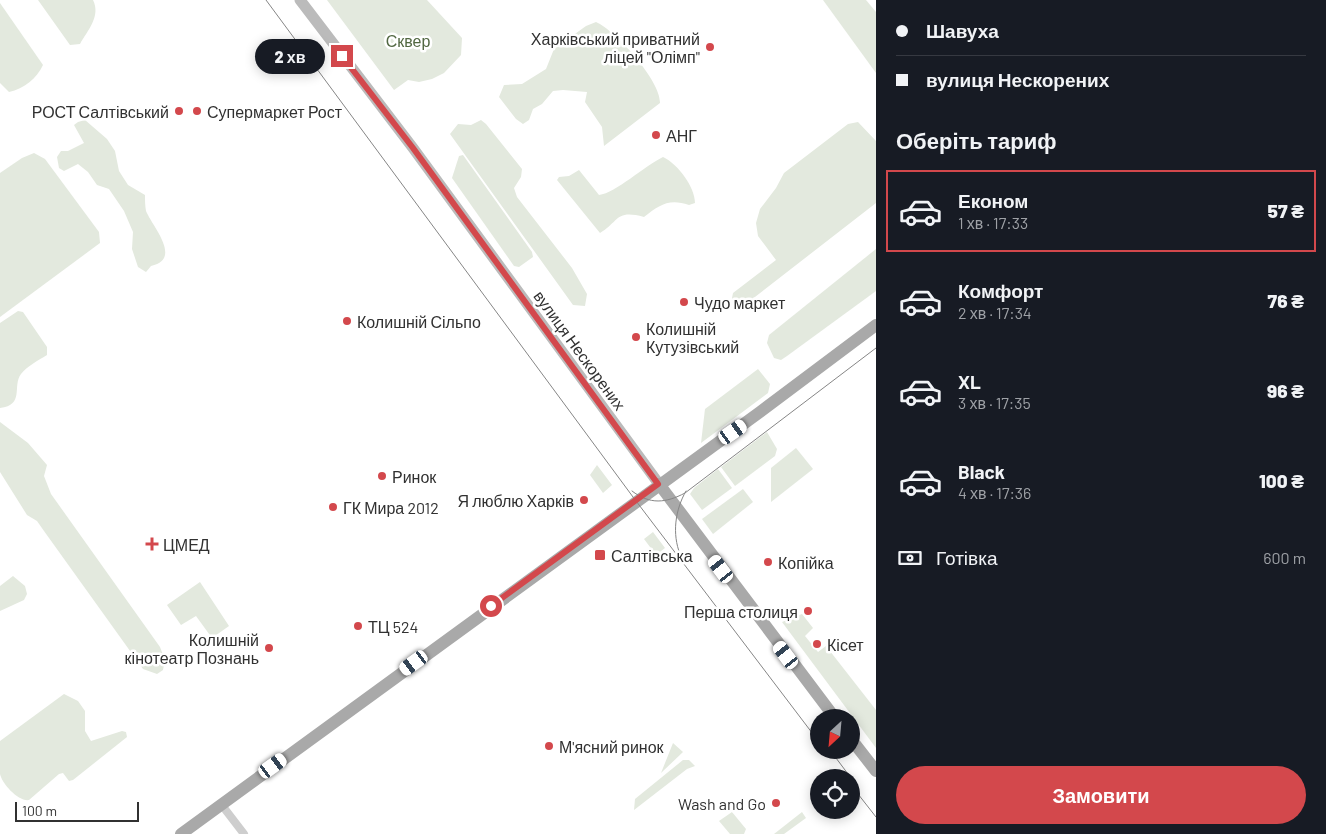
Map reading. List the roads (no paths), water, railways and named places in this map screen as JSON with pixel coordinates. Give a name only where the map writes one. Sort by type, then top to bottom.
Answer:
[{"type":"main road","name":"вулиця Нескорених","points":[[300,0],[413,148],[658,484],[828,709]]},
{"type":"main road","points":[[181,834],[658,484],[760,412],[876,325]]},
{"type":"main road","points":[[860,751],[876,771]]},
{"type":"street","points":[[221,804],[244,834]]},
{"type":"tram line","points":[[266,0],[633,497],[810,730]]},
{"type":"tram line","points":[[632,491],[645,499],[658,501],[671,499],[685,493],[876,348]]},
{"type":"tram line","points":[[680,554],[675,530],[679,506],[686,491]]},
{"type":"tram line","points":[[837,759],[844,769]]},
{"type":"tram line","points":[[860,797],[876,817]]},
{"type":"place","name":"Харківський приватний ліцей \"Олімп\"","points":[[710,47]]},
{"type":"place","name":"РОСТ Салтівський","points":[[179,111]]},
{"type":"place","name":"Супермаркет Рост","points":[[197,111]]},
{"type":"place","name":"АНГ","points":[[656,135]]},
{"type":"place","name":"Чудо маркет","points":[[684,302]]},
{"type":"place","name":"Колишній Сільпо","points":[[347,321]]},
{"type":"place","name":"Колишній Кутузівський","points":[[636,337]]},
{"type":"place","name":"Ринок","points":[[382,476]]},
{"type":"place","name":"Я люблю Харків","points":[[584,500]]},
{"type":"place","name":"ГК Мира 2012","points":[[333,507]]},
{"type":"place","name":"ЦМЕД","points":[[152,544]]},
{"type":"place","name":"Салтівська","points":[[600,555]]},
{"type":"place","name":"Копійка","points":[[768,562]]},
{"type":"place","name":"Перша столиця","points":[[808,611]]},
{"type":"place","name":"ТЦ 524","points":[[358,626]]},
{"type":"place","name":"Кісет","points":[[817,644]]},
{"type":"place","name":"Колишній кінотеатр Познань","points":[[269,648]]},
{"type":"place","name":"М'ясний ринок","points":[[549,746]]},
{"type":"place","name":"Wash and Go","points":[[776,803]]},
{"type":"park label","name":"Сквер","points":[[408,40]]}]
